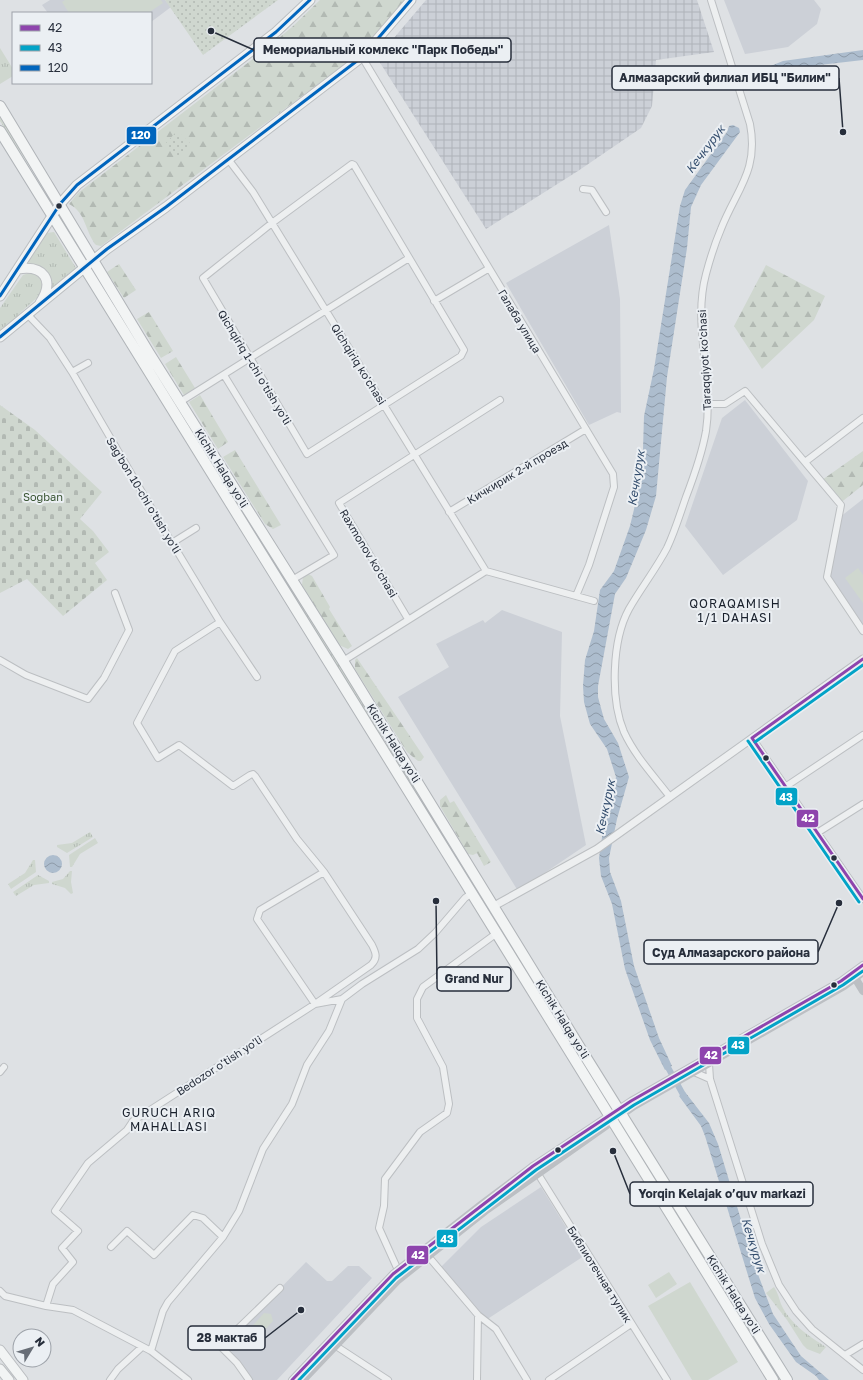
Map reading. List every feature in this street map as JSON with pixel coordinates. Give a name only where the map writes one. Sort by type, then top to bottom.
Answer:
[{"type":"highway","name":"Kichik Halqa yo'li","points":[[0,106],[94,261],[145,355],[180,402],[214,466],[292,580],[343,661],[787,1380]]},
{"type":"highway","name":"Kichik Halqa yo'li","points":[[0,131],[86,268],[145,355],[214,466],[380,745],[773,1380]]},
{"type":"highway","points":[[380,745],[391,738]]},
{"type":"highway","points":[[529,984],[538,979]]},
{"type":"main road","points":[[0,296],[3,284],[18,269],[53,215],[58,200],[276,32],[310,0]]},
{"type":"main road","points":[[0,337],[28,316],[94,261],[362,57],[411,0]]},
{"type":"main road","points":[[18,269],[34,268],[41,272],[47,280],[48,286],[46,294],[36,309]]},
{"type":"main road","points":[[292,1380],[398,1270],[481,1205],[536,1170],[620,1111],[859,972]]},
{"type":"main road","points":[[859,972],[863,991]]},
{"type":"main road","points":[[679,1077],[694,1072],[709,1064],[844,986],[859,972]]},
{"type":"main road","points":[[303,1380],[398,1280],[536,1170]]},
{"type":"main road","points":[[0,1350],[23,1380]]},
{"type":"main road","points":[[0,1369],[9,1380]]},
{"type":"street","name":"Taraqqiyot ko'chasi","points":[[670,797],[636,754],[622,726],[615,694],[616,658],[623,625],[629,609],[661,558],[676,525],[704,439],[708,404],[701,321],[701,298],[707,269],[721,228],[749,170],[752,143],[747,115],[711,0]]},
{"type":"street","name":"Галаба улица","points":[[362,57],[488,269],[613,474],[614,487],[589,565],[576,596]]},
{"type":"street","name":"Qichqiriq ko'chasi","points":[[228,159],[252,192],[486,571]]},
{"type":"street","points":[[272,224],[352,164],[354,165],[464,350],[461,356],[384,405]]},
{"type":"street","points":[[583,189],[592,190],[606,212]]},
{"type":"street","name":"Qichqiriq 1-chi o'tish yo'li","points":[[272,224],[203,278],[307,454],[384,405]]},
{"type":"street","points":[[180,402],[408,258]]},
{"type":"street","points":[[434,301],[488,269]]},
{"type":"street","name":"Sag'bon 10-chi o'tish yo'li","points":[[28,316],[50,338],[72,372],[172,543],[220,622],[257,677]]},
{"type":"street","points":[[72,372],[88,363]]},
{"type":"street","points":[[224,375],[334,556],[292,580]]},
{"type":"street","points":[[708,404],[725,404],[745,391],[840,505],[827,577],[863,631]]},
{"type":"street","points":[[415,455],[500,400]]},
{"type":"street","points":[[805,462],[863,418]]},
{"type":"street","name":"Кичкирик 2-й проезд","points":[[449,512],[586,429]]},
{"type":"street","name":"Raxmonov ko'chasi","points":[[408,619],[339,503],[415,455]]},
{"type":"street","points":[[172,543],[196,528]]},
{"type":"street","points":[[343,661],[486,571],[594,601]]},
{"type":"street","points":[[0,660],[26,675],[88,698],[104,678],[129,630],[115,593]]},
{"type":"street","points":[[220,622],[174,652],[137,723],[158,758],[179,745],[233,786],[250,775],[253,774],[255,776],[296,839],[324,872],[260,910],[257,920],[315,1004],[342,1000]]},
{"type":"street","points":[[494,906],[597,849],[863,659]]},
{"type":"street","points":[[785,787],[863,735]]},
{"type":"street","points":[[752,738],[863,899]]},
{"type":"street","points":[[817,833],[863,804]]},
{"type":"street","name":"Bedozor o'tish yo'li","points":[[46,1306],[53,1284],[73,1262],[62,1248],[78,1231],[55,1211],[88,1163],[127,1130],[133,1121],[315,1004],[371,965],[376,959],[375,950],[324,872]]},
{"type":"street","points":[[151,1351],[163,1311],[168,1302],[223,1236],[239,1211],[263,1149],[292,1104],[307,1065],[329,1031],[342,1000],[362,984],[418,949],[472,893]]},
{"type":"street","points":[[398,1270],[378,1228],[384,1206],[385,1179],[420,1132],[447,1113],[449,1104],[443,1067],[417,1018],[417,999],[423,987],[496,933]]},
{"type":"street","points":[[709,1064],[710,1079],[770,1267],[796,1311],[812,1329],[863,1370]]},
{"type":"street","points":[[694,1072],[710,1079]]},
{"type":"street","name":"Библиотечная тупик","points":[[536,1170],[667,1380]]},
{"type":"street","points":[[111,1247],[127,1231],[154,1255],[193,1215],[203,1218],[223,1236]]},
{"type":"street","points":[[428,1256],[478,1315],[496,1328],[527,1380]]},
{"type":"street","points":[[249,1380],[237,1363],[220,1346],[280,1288]]},
{"type":"street","points":[[0,1291],[5,1296],[46,1306],[73,1310],[151,1351],[188,1380]]},
{"type":"street","points":[[477,1380],[478,1315]]},
{"type":"street","points":[[549,1380],[632,1324]]},
{"type":"street","points":[[845,1355],[863,1344]]},
{"type":"street","points":[[336,1346],[388,1380]]},
{"type":"street","points":[[110,1380],[118,1369],[142,1347]]},
{"type":"shaded area","points":[[50,0],[165,0],[171,7],[152,21],[152,12],[47,12],[42,5]]},
{"type":"shaded area","points":[[426,0],[697,0],[714,52],[656,60],[652,106],[641,128],[578,171],[486,229],[377,58]]},
{"type":"shaded area","points":[[724,0],[814,0],[821,9],[817,24],[788,47],[745,54]]},
{"type":"shaded area","points":[[609,225],[620,299],[621,413],[617,412],[589,425],[506,283]]},
{"type":"shaded area","points":[[745,400],[808,481],[797,520],[723,575],[685,526],[722,418]]},
{"type":"shaded area","points":[[863,499],[863,626],[825,579],[840,517]]},
{"type":"shaded area","points":[[502,610],[562,632],[560,716],[586,845],[518,891],[398,697],[449,667],[436,644],[483,620],[485,623]]},
{"type":"shaded area","points":[[541,1187],[584,1256],[486,1320],[441,1267],[481,1227]]},
{"type":"shaded area","points":[[306,1262],[327,1281],[332,1281],[348,1266],[359,1266],[372,1278],[277,1380],[253,1380],[247,1374],[240,1361],[225,1345]]},
{"type":"green space","points":[[65,0],[161,0],[163,3],[150,12],[68,12],[62,2]]},
{"type":"green space","points":[[165,0],[278,0],[203,55]]},
{"type":"green space","points":[[320,0],[405,0],[357,55],[101,246],[96,245],[92,240],[79,212],[69,204],[78,193],[262,52],[292,27]]},
{"type":"green space","points":[[0,48],[12,67],[12,77],[0,84]]},
{"type":"green space","points":[[0,113],[51,199],[0,121]]},
{"type":"green space","points":[[177,131],[191,144],[179,157],[165,144]]},
{"type":"green space","points":[[54,232],[76,268],[72,274],[50,291],[51,285],[27,261],[47,233]]},
{"type":"green space","points":[[119,264],[136,290],[124,298],[107,272]]},
{"type":"green space","points":[[766,265],[825,296],[814,320],[762,369],[734,326]]},
{"type":"green space","points":[[29,273],[42,279],[44,284],[39,296],[20,313],[14,322],[0,332],[0,308],[23,275]]},
{"type":"green space","points":[[149,312],[173,351],[161,358],[137,319]]},
{"type":"green space","points":[[176,357],[195,388],[184,395],[165,364]]},
{"type":"green space","points":[[200,395],[228,442],[218,449],[189,402]]},
{"type":"green space","name":"Sogban","points":[[0,405],[35,430],[102,492],[80,519],[93,531],[109,552],[95,563],[107,580],[63,616],[27,579],[0,593]]},
{"type":"green space","points":[[235,450],[281,525],[273,529],[265,524],[223,457]]},
{"type":"green space","points":[[863,451],[863,485],[839,504],[822,480]]},
{"type":"green space","points":[[219,472],[382,732],[379,734],[216,474]]},
{"type":"green space","points":[[858,568],[863,575],[863,603],[845,578]]},
{"type":"green space","points":[[308,574],[312,576],[330,607],[329,609],[352,646],[348,649],[339,645],[302,585],[303,577]]},
{"type":"green space","points":[[357,658],[424,757],[421,761],[418,761],[407,752],[355,669],[355,660]]},
{"type":"green space","points":[[389,743],[531,975],[527,977],[386,745]]},
{"type":"green space","points":[[446,795],[450,803],[454,801],[491,862],[484,866],[477,853],[473,855],[468,854],[440,806],[440,800]]},
{"type":"green space","points":[[90,832],[93,837],[67,853],[57,847],[57,845],[72,843]]},
{"type":"green space","points":[[95,838],[98,843],[80,854],[72,867],[70,867],[69,855]]},
{"type":"green space","points":[[33,860],[35,860],[36,872],[11,889],[8,884],[25,873]]},
{"type":"green space","points":[[70,871],[72,871],[71,882],[73,893],[71,894],[65,888],[52,884],[52,882],[63,879]]},
{"type":"green space","points":[[38,875],[49,881],[49,883],[34,885],[16,896],[13,892]]},
{"type":"green space","points":[[640,1151],[783,1380],[777,1380],[638,1153]]},
{"type":"green space","points":[[669,1272],[677,1284],[656,1298],[648,1285]]},
{"type":"green space","points":[[690,1282],[738,1362],[708,1380],[692,1380],[648,1306]]},
{"type":"green space","points":[[774,1287],[789,1318],[807,1334],[826,1347],[820,1354],[807,1349],[803,1345],[787,1320],[766,1293]]},
{"type":"green space","points":[[264,1313],[271,1314],[273,1321],[256,1339],[251,1340],[248,1337],[247,1332]]},
{"type":"water","points":[[863,50],[863,60],[785,69],[758,86],[753,84],[753,73],[783,61]]},
{"type":"water","points":[[733,125],[739,128],[740,132],[701,185],[691,207],[687,248],[667,377],[656,496],[646,530],[626,578],[615,594],[598,686],[598,697],[604,719],[618,743],[629,777],[617,819],[609,858],[610,872],[621,901],[634,966],[659,1038],[672,1066],[665,1070],[650,1040],[625,969],[612,904],[601,876],[599,858],[605,817],[616,777],[607,749],[590,724],[584,702],[583,686],[585,660],[594,631],[600,590],[614,571],[630,526],[636,501],[643,449],[644,416],[654,369],[680,206],[685,190],[727,132],[729,126]]},
{"type":"water","points":[[53,855],[59,858],[62,864],[59,870],[53,873],[47,870],[44,864],[47,858]]},
{"type":"water","points":[[685,1092],[709,1123],[718,1144],[756,1269],[773,1314],[801,1356],[829,1380],[819,1380],[816,1376],[796,1362],[769,1324],[755,1298],[705,1136],[701,1126],[679,1096]]},
{"type":"waterway","name":"Кечкурук","points":[[665,1062],[686,1100]]},
{"type":"transit line","name":"120","points":[[0,296],[60,204],[77,185],[276,32],[310,0]]},
{"type":"transit line","name":"120","points":[[0,337],[107,249],[166,207],[362,57],[411,0]]},
{"type":"transit line","name":"42","points":[[752,738],[863,659]]},
{"type":"transit line","name":"43","points":[[755,742],[863,665]]},
{"type":"transit line","name":"42","points":[[752,738],[863,899]]},
{"type":"transit line","name":"43","points":[[748,741],[859,902]]},
{"type":"transit line","name":"42","points":[[292,1380],[393,1274],[533,1166],[631,1101],[841,981],[863,965]]},
{"type":"transit line","name":"43","points":[[299,1380],[396,1278],[536,1170],[634,1105],[843,985],[863,971]]},
{"type":"place","name":"Мемориальный комлекс \"Парк Победы\"","points":[[211,31]]},
{"type":"place","name":"Алмазарский филиал ИБЦ \"Билим\"","points":[[843,132]]},
{"type":"place","name":"Grand Nur","points":[[436,901]]},
{"type":"place","name":"Суд Алмазарского района","points":[[839,903]]},
{"type":"place","name":"Yorqin Kelajak o’quv markazi","points":[[613,1151]]},
{"type":"place","name":"28 мактаб","points":[[301,1310]]},
{"type":"district","name":"QORAQAMISH 1/1 DAHASI","points":[[735,610]]},
{"type":"district","name":"GURUCH ARIQ MAHALLASI","points":[[169,1119]]}]
